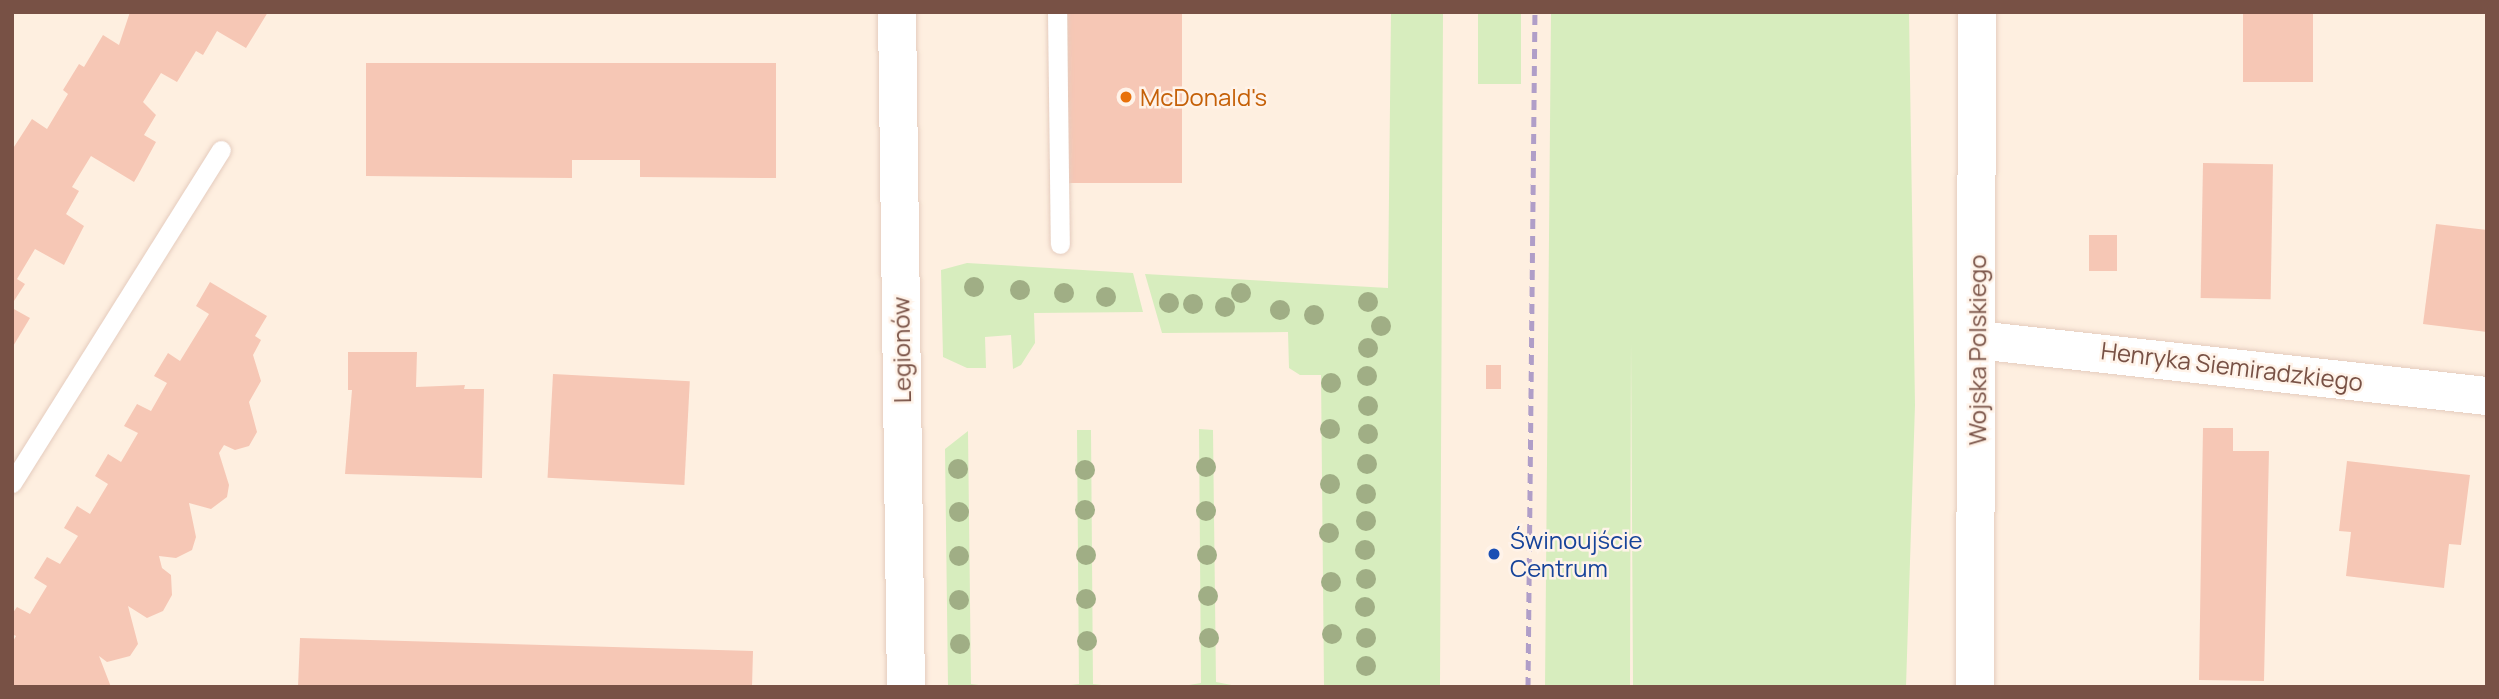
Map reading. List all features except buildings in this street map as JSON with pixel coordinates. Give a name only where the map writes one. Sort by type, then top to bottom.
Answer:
[{"type":"street","name":"Legionów","points":[[897,12],[906,687]]},
{"type":"street","name":"Wojska Polskiego","points":[[1975,687],[1977,12]]},
{"type":"street","name":"Henryka Siemiradzkiego","points":[[1977,340],[2487,396]]},
{"type":"lane","points":[[1056,12],[1060,244]]},
{"type":"lane","points":[[12,483],[221,150]]},
{"type":"green space","points":[[1391,12],[1443,12],[1440,687],[1324,687],[1321,375],[1300,375],[1289,368],[1288,332],[1162,333],[1145,274],[1388,288]]},
{"type":"green space","points":[[1478,12],[1521,12],[1521,84],[1478,84]]},
{"type":"green space","points":[[1551,12],[1909,12],[1915,405],[1906,687],[1633,687],[1631,340],[1630,687],[1545,687]]},
{"type":"green space","points":[[967,263],[1133,273],[1143,312],[1034,313],[1035,343],[1021,365],[1013,369],[1011,335],[985,337],[986,368],[967,368],[943,357],[941,270]]},
{"type":"green space","points":[[1199,429],[1213,430],[1216,682],[1242,687],[1177,687],[1201,683]]},
{"type":"green space","points":[[1077,430],[1091,430],[1093,684],[1119,687],[1055,687],[1079,684]]},
{"type":"green space","points":[[968,431],[971,684],[994,687],[948,687],[945,449]]},
{"type":"railway","points":[[1528,687],[1535,12]]},
{"type":"place","name":"McDonald's","points":[[1126,97]]},
{"type":"place","name":"Świnoujście Centrum","points":[[1494,554]]}]
